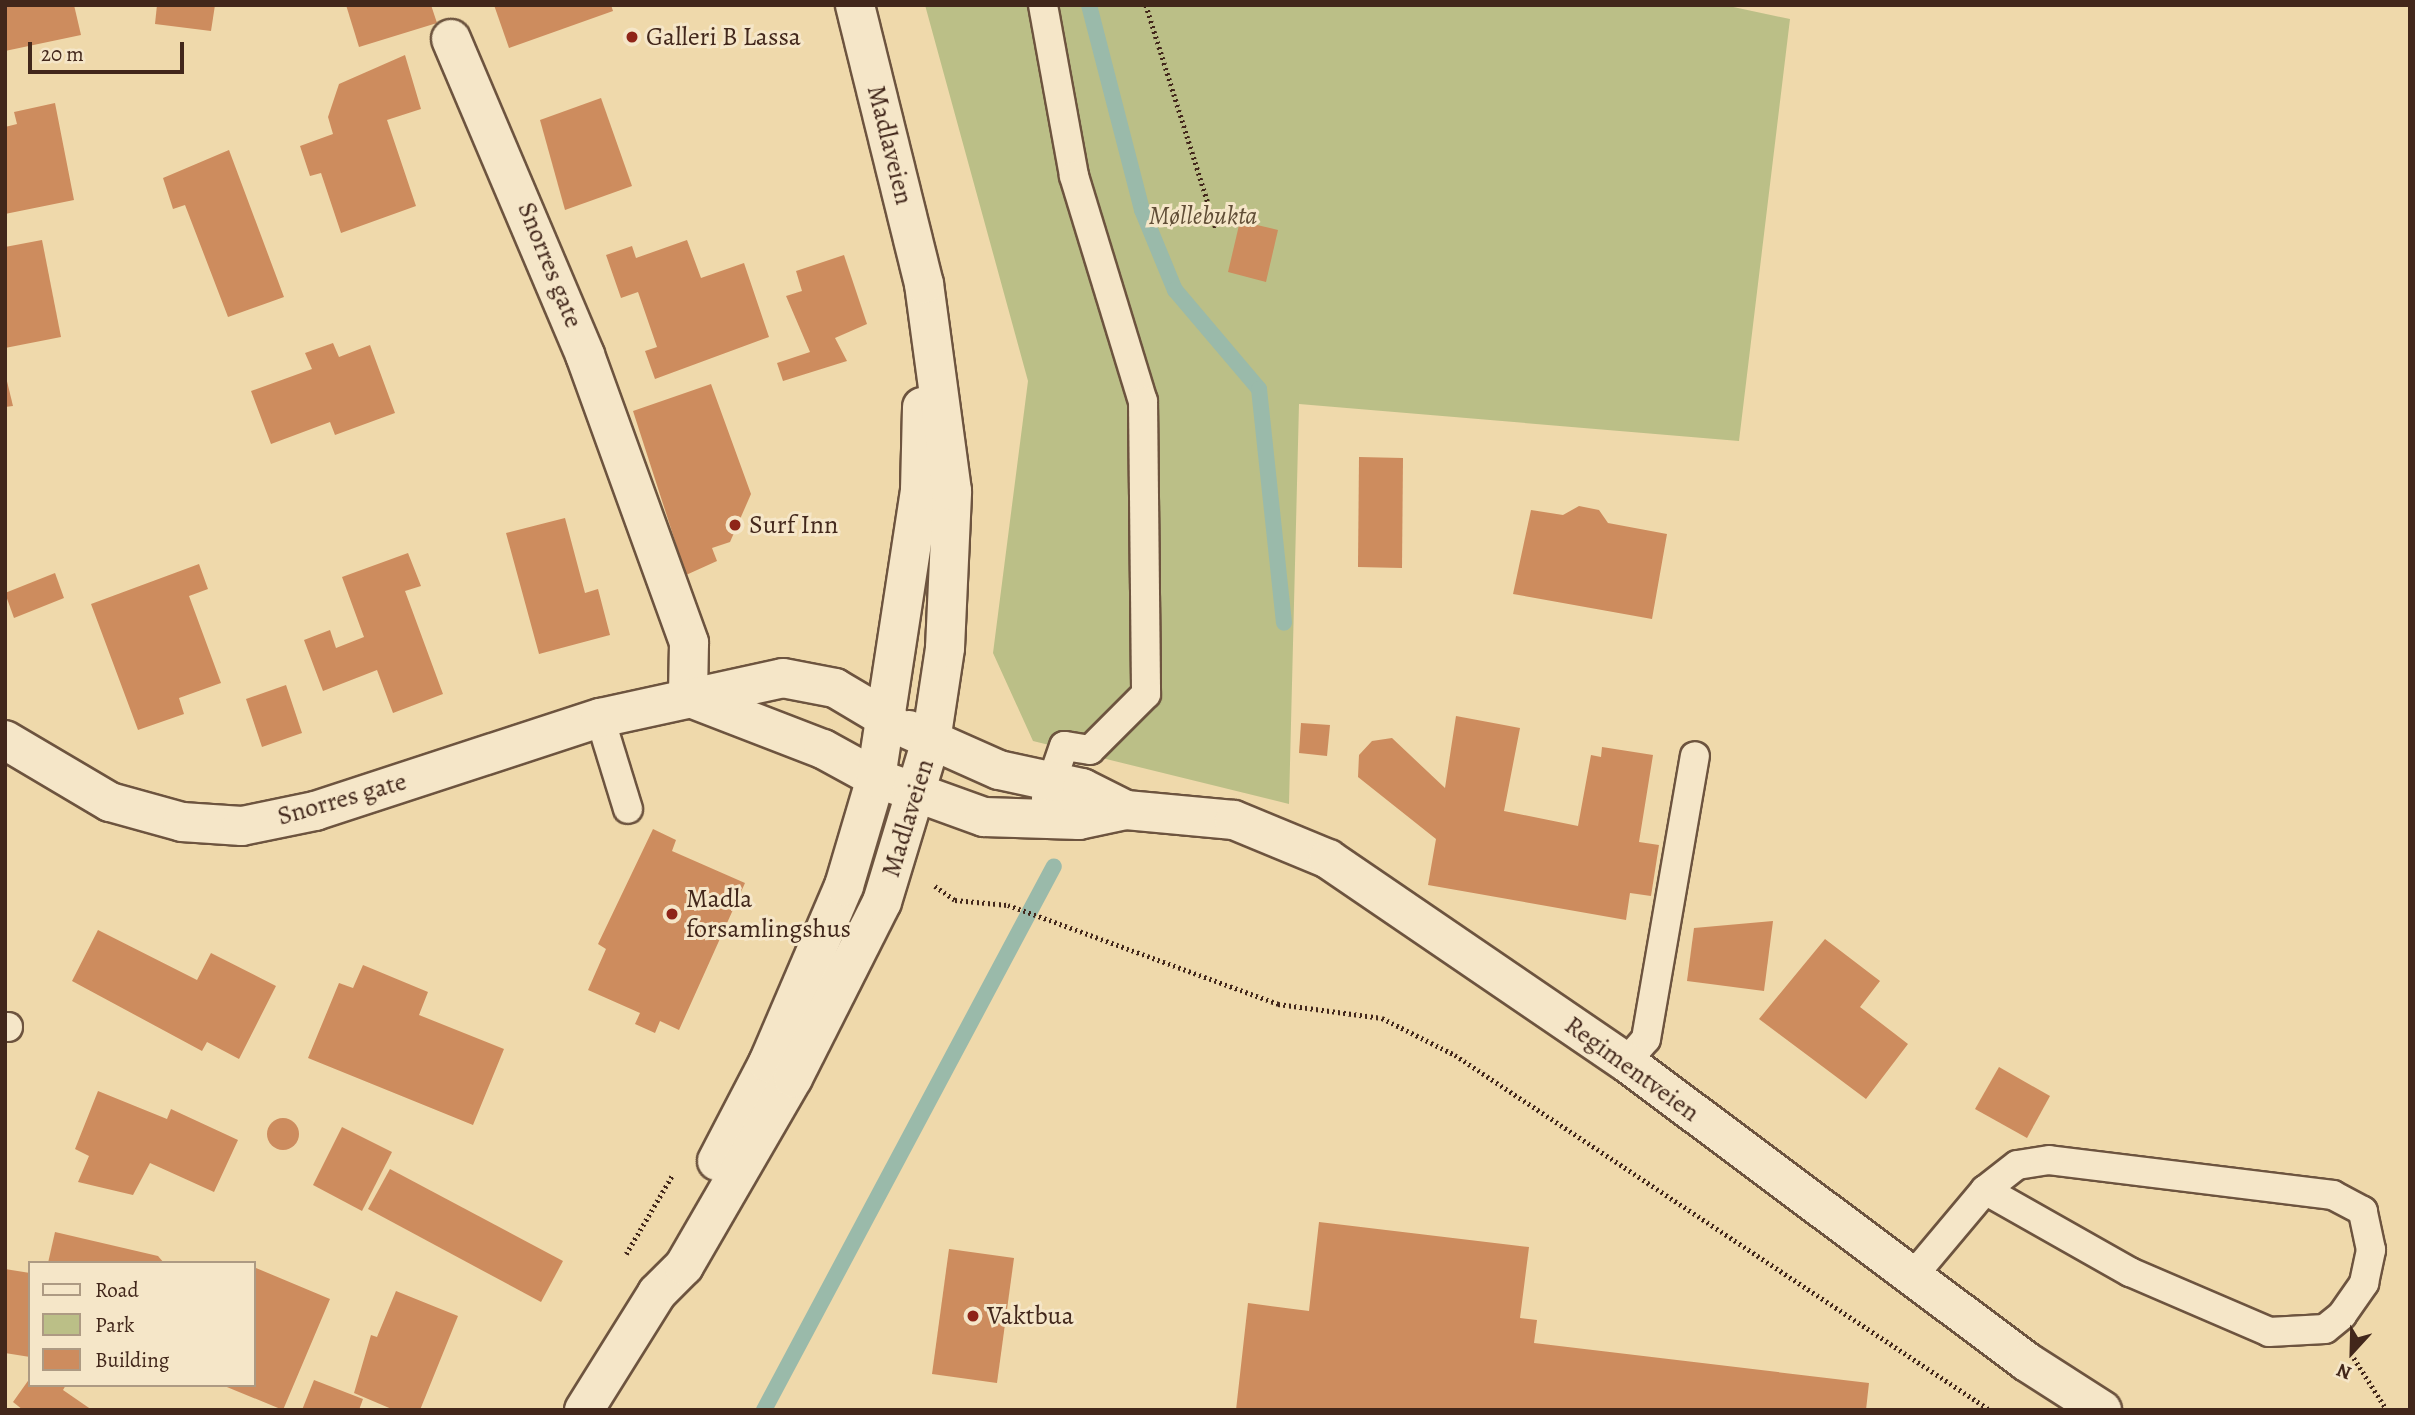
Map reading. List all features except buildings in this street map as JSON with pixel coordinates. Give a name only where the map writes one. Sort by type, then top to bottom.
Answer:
[{"type":"main road","name":"Madlaveien","points":[[584,1410],[657,1293],[684,1266],[793,1078],[882,902],[918,797],[931,741],[945,648],[952,491],[924,284],[855,5]]},
{"type":"main road","name":"Snorres gate","points":[[451,39],[580,342],[689,643],[688,697]]},
{"type":"main road","name":"Madlaveien","points":[[657,1293],[666,1258],[768,1063],[844,886],[876,778],[889,720],[920,490],[924,284]]},
{"type":"main road","name":"Snorres gate","points":[[5,740],[110,802],[182,822],[242,826],[315,811],[600,718],[783,678],[835,688],[889,720]]},
{"type":"main road","points":[[688,697],[823,749],[876,778]]},
{"type":"main road","name":"Regimentveien","points":[[889,720],[931,741],[1048,784],[1082,788],[1126,810]]},
{"type":"main road","name":"Regimentveien","points":[[876,778],[918,797],[984,817],[1043,821],[1126,810],[1234,820],[1328,859],[1626,1062],[1912,1277],[2102,1410]]},
{"type":"lane","points":[[1043,5],[1074,176],[1143,401],[1146,680],[1146,694],[1090,750],[1064,746],[1048,784],[1043,821]]},
{"type":"lane","points":[[600,718],[628,808]]},
{"type":"lane","points":[[1626,1062],[1646,1039],[1695,756]]},
{"type":"lane","points":[[1912,1277],[1984,1190],[2017,1165],[2049,1160],[2333,1195],[2363,1210],[2371,1250],[2364,1283],[2325,1329],[2269,1332],[2130,1272],[1984,1190]]},
{"type":"path","points":[[1146,5],[1216,228]]},
{"type":"path","points":[[935,886],[955,901],[1008,905],[1278,1004],[1382,1018],[1455,1055],[1990,1410]]},
{"type":"path","points":[[2325,1329],[2360,1364],[2387,1410]]},
{"type":"green space","name":"Møllebukta","points":[[925,5],[1724,5],[1790,19],[1739,441],[1299,404],[1289,804],[1033,741],[993,653],[1028,381]]},
{"type":"waterway","points":[[1089,5],[1142,210],[1175,290],[1259,389],[1284,623]]},
{"type":"waterway","points":[[764,1410],[1054,866]]},
{"type":"place","name":"Galleri B Lassa","points":[[632,37]]},
{"type":"place","name":"Surf Inn","points":[[735,525]]},
{"type":"place","name":"Madla forsamlingshus","points":[[672,914]]},
{"type":"place","name":"Vaktbua","points":[[973,1316]]}]
